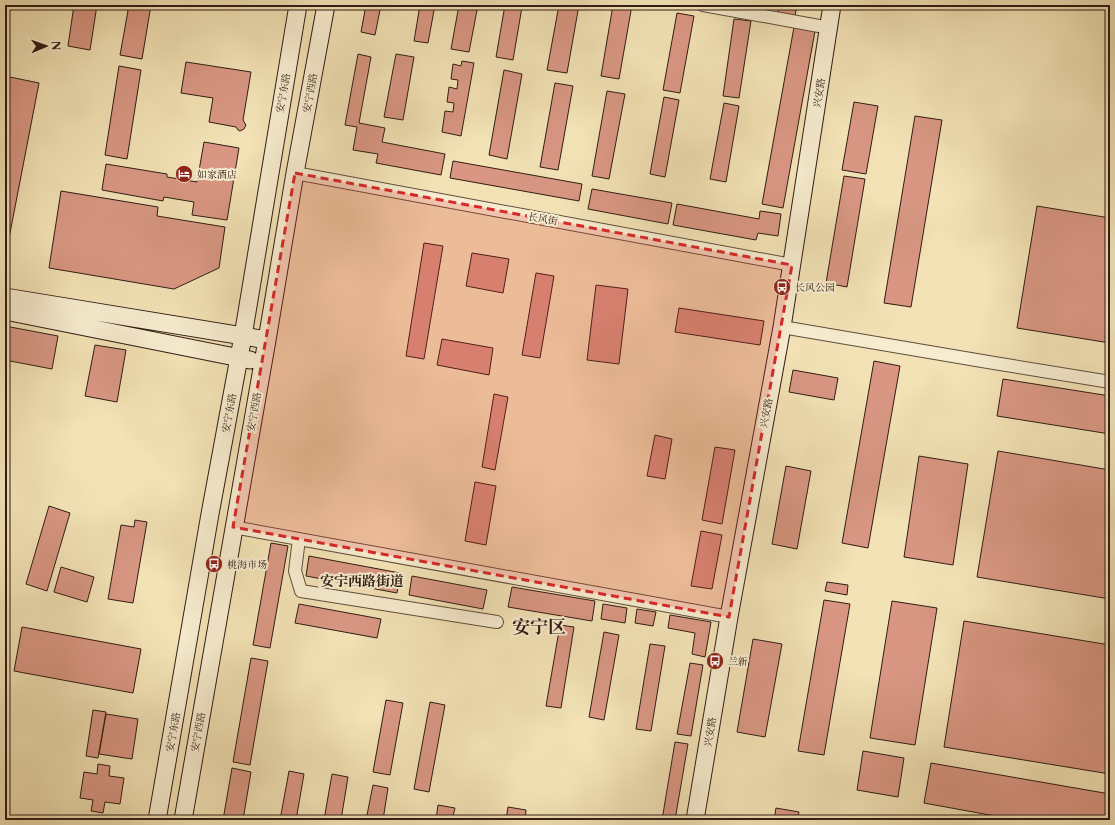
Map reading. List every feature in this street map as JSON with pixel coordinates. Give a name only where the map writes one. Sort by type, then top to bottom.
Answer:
[{"type":"main road","name":"安宁东路","points":[[157,820],[210,514],[243,336],[298,5]]},
{"type":"main road","name":"安宁西路","points":[[182,820],[295,173],[326,5]]},
{"type":"main road","name":"兴安路","points":[[695,820],[729,617],[782,327],[832,5]]},
{"type":"main road","points":[[252,283],[255,290],[262,294],[270,293],[275,289]]},
{"type":"main road","points":[[5,297],[267,340]]},
{"type":"main road","points":[[5,311],[263,363]]},
{"type":"main road","points":[[231,402],[236,400],[246,400],[255,407]]},
{"type":"street","points":[[703,5],[820,26]]},
{"type":"street","name":"长风街","points":[[295,173],[792,264]]},
{"type":"street","points":[[782,327],[1110,382]]},
{"type":"street","points":[[233,527],[729,617]]},
{"type":"street","points":[[299,538],[295,571],[301,591],[497,622]]},
{"type":"highlighted area","points":[[295,173],[792,265],[729,617],[233,527]]},
{"type":"building","points":[[74,5],[97,5],[90,50],[68,46]]},
{"type":"building","points":[[129,5],[151,5],[142,59],[120,55]]},
{"type":"building","points":[[366,5],[381,5],[375,35],[361,32]]},
{"type":"building","points":[[420,5],[435,5],[428,43],[414,41]]},
{"type":"building","points":[[459,5],[478,5],[469,52],[451,49]]},
{"type":"building","points":[[505,5],[522,7],[513,60],[496,57]]},
{"type":"building","points":[[559,5],[579,5],[567,73],[547,70]]},
{"type":"building","points":[[613,5],[632,5],[619,79],[601,76]]},
{"type":"building","points":[[779,5],[797,5],[795,16],[778,13]]},
{"type":"building","points":[[677,13],[694,16],[680,93],[663,90]]},
{"type":"building","points":[[734,19],[751,21],[739,98],[723,96]]},
{"type":"building","points":[[794,27],[815,31],[783,208],[762,204]]},
{"type":"building","points":[[358,54],[371,57],[359,123],[385,128],[382,142],[445,154],[441,175],[376,163],[378,154],[353,150],[357,127],[345,125]]},
{"type":"building","points":[[396,54],[414,57],[403,120],[384,117]]},
{"type":"building","points":[[462,61],[474,63],[461,136],[442,132],[445,111],[453,112],[454,103],[447,102],[449,87],[457,89],[458,80],[451,79],[453,64],[461,66]]},
{"type":"building","points":[[186,62],[251,72],[243,120],[246,125],[244,129],[240,131],[236,127],[209,122],[213,98],[181,93]]},
{"type":"building","points":[[119,66],[141,70],[127,159],[105,155]]},
{"type":"building","points":[[504,70],[522,74],[507,159],[489,155]]},
{"type":"building","points":[[5,76],[39,83],[5,259]]},
{"type":"building","points":[[555,83],[573,86],[558,170],[540,167]]},
{"type":"building","points":[[607,91],[625,94],[609,179],[592,176]]},
{"type":"building","points":[[664,97],[679,100],[665,177],[650,174]]},
{"type":"building","points":[[854,102],[878,106],[866,174],[842,170]]},
{"type":"building","points":[[724,103],[739,106],[726,182],[710,179]]},
{"type":"building","points":[[915,116],[942,120],[911,307],[884,303]]},
{"type":"building","points":[[204,142],[239,148],[227,220],[192,215],[194,202],[164,197],[163,201],[102,190],[106,164],[167,174],[167,177],[197,182]]},
{"type":"building","points":[[453,161],[582,184],[579,201],[450,178]]},
{"type":"building","points":[[844,176],[865,179],[847,287],[826,283]]},
{"type":"building","points":[[592,189],[672,203],[668,224],[588,209]]},
{"type":"building","points":[[61,191],[158,207],[157,216],[225,227],[219,268],[174,289],[49,268]]},
{"type":"building","points":[[677,204],[759,219],[760,211],[781,214],[778,236],[758,233],[756,240],[673,225]]},
{"type":"building","points":[[1037,206],[1110,218],[1110,343],[1017,328]]},
{"type":"building","points":[[424,243],[443,246],[424,359],[406,356]]},
{"type":"building","points":[[472,253],[509,259],[503,293],[466,286]]},
{"type":"building","points":[[536,273],[554,276],[540,358],[522,355]]},
{"type":"building","points":[[596,285],[628,289],[619,364],[587,360]]},
{"type":"building","points":[[679,308],[764,321],[760,345],[675,332]]},
{"type":"building","points":[[5,326],[58,336],[52,369],[5,360]]},
{"type":"building","points":[[442,339],[493,348],[489,375],[437,365]]},
{"type":"building","points":[[95,345],[126,350],[117,402],[85,396]]},
{"type":"building","points":[[874,361],[900,366],[868,548],[842,543]]},
{"type":"building","points":[[793,370],[838,378],[834,400],[789,392]]},
{"type":"building","points":[[1003,379],[1110,396],[1110,434],[997,416]]},
{"type":"building","points":[[494,394],[508,397],[495,470],[482,467]]},
{"type":"building","points":[[655,435],[672,439],[665,479],[647,476]]},
{"type":"building","points":[[715,447],[735,450],[722,524],[702,520]]},
{"type":"building","points":[[998,451],[1110,470],[1110,599],[977,577]]},
{"type":"building","points":[[919,456],[968,464],[953,565],[904,557]]},
{"type":"building","points":[[786,466],[811,471],[797,549],[772,544]]},
{"type":"building","points":[[475,482],[496,486],[486,545],[465,541]]},
{"type":"building","points":[[49,506],[70,513],[47,591],[26,584]]},
{"type":"building","points":[[135,520],[147,522],[133,603],[108,599],[121,525],[134,527]]},
{"type":"building","points":[[701,531],[722,535],[712,589],[691,586]]},
{"type":"building","points":[[271,543],[288,546],[270,648],[253,645]]},
{"type":"building","points":[[309,556],[400,573],[397,593],[306,576]]},
{"type":"building","points":[[61,567],[94,577],[87,602],[54,592]]},
{"type":"building","points":[[412,576],[487,590],[483,609],[409,595]]},
{"type":"building","points":[[827,582],[848,585],[847,595],[825,591]]},
{"type":"building","points":[[512,587],[595,601],[592,621],[508,607]]},
{"type":"building","points":[[824,600],[850,604],[824,755],[798,751]]},
{"type":"building","points":[[892,601],[937,608],[915,745],[870,738]]},
{"type":"building","points":[[299,604],[381,619],[377,638],[295,623]]},
{"type":"building","points":[[603,604],[627,608],[625,623],[601,619]]},
{"type":"building","points":[[637,609],[656,612],[653,626],[635,623]]},
{"type":"building","points":[[670,615],[711,622],[705,657],[692,654],[695,633],[668,628]]},
{"type":"building","points":[[964,621],[1110,645],[1110,774],[944,747]]},
{"type":"building","points":[[560,625],[574,627],[561,708],[546,706]]},
{"type":"building","points":[[22,627],[141,649],[133,693],[14,671]]},
{"type":"building","points":[[604,632],[619,635],[604,720],[589,717]]},
{"type":"building","points":[[753,639],[782,644],[765,737],[737,732]]},
{"type":"building","points":[[650,644],[665,646],[651,731],[636,729]]},
{"type":"building","points":[[251,658],[268,661],[250,765],[233,762]]},
{"type":"building","points":[[690,663],[703,665],[691,736],[677,734]]},
{"type":"building","points":[[386,700],[403,703],[390,775],[373,772]]},
{"type":"building","points":[[430,702],[445,705],[429,792],[414,789]]},
{"type":"building","points":[[93,710],[106,712],[98,758],[86,756]]},
{"type":"building","points":[[106,714],[138,719],[132,759],[99,754]]},
{"type":"building","points":[[675,742],[688,744],[675,820],[662,820]]},
{"type":"building","points":[[863,751],[904,758],[898,797],[857,790]]},
{"type":"building","points":[[931,763],[1110,794],[1110,820],[1017,820],[924,803]]},
{"type":"building","points":[[98,764],[110,766],[109,776],[124,778],[120,804],[105,802],[103,813],[91,811],[93,800],[80,798],[84,772],[97,774]]},
{"type":"building","points":[[232,768],[251,772],[243,820],[223,820]]},
{"type":"building","points":[[289,771],[304,774],[296,820],[280,820]]},
{"type":"building","points":[[332,774],[348,777],[341,820],[324,820]]},
{"type":"building","points":[[373,785],[388,788],[383,820],[366,820]]},
{"type":"building","points":[[438,805],[455,808],[452,820],[436,820]]},
{"type":"building","points":[[508,807],[526,810],[525,820],[506,820]]},
{"type":"building","points":[[776,808],[799,812],[797,820],[774,820]]},
{"type":"building","points":[[556,816],[574,819],[574,820],[556,820]]},
{"type":"place","name":"如家酒店","points":[[184,174]]},
{"type":"place","name":"长风公园","points":[[782,287]]},
{"type":"place","name":"桃海市场","points":[[214,564]]},
{"type":"place","name":"兰新","points":[[715,661]]},
{"type":"district","name":"安宁西路街道","points":[[362,581]]},
{"type":"district","name":"安宁区","points":[[539,627]]}]
